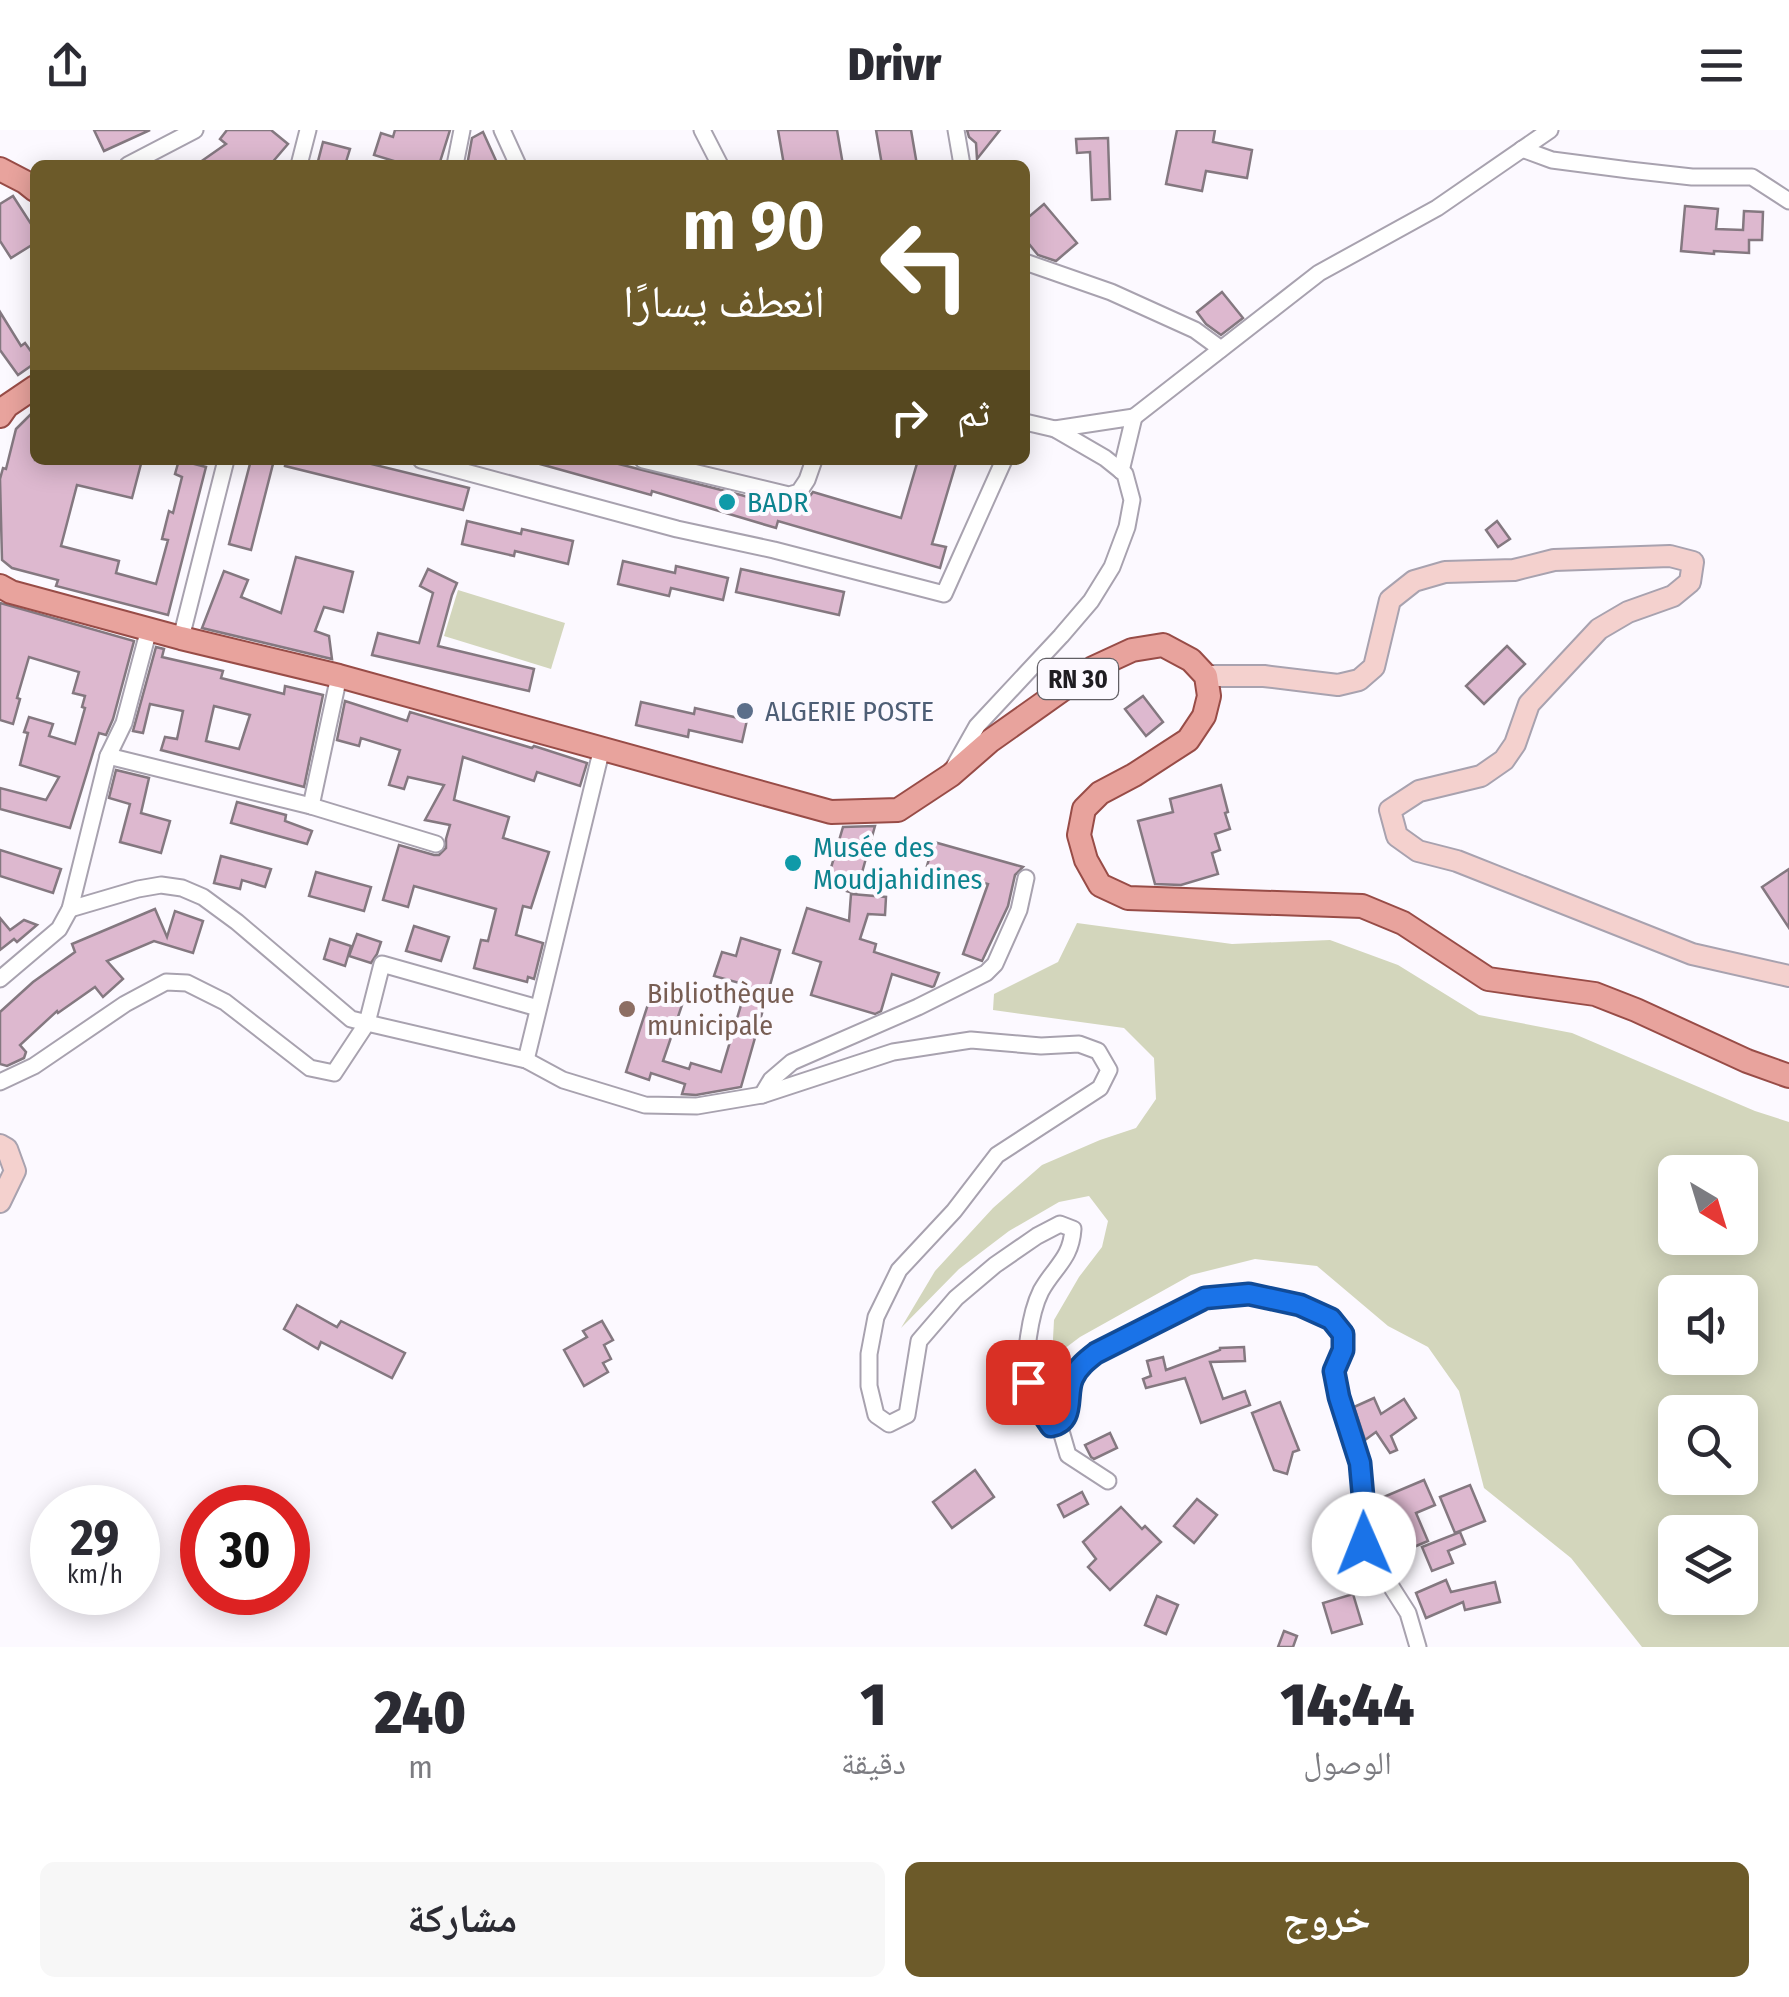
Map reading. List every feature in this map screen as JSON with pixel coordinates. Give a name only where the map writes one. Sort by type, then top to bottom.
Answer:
[{"type":"main road","points":[[0,169],[30,186]]},
{"type":"main road","points":[[2,405],[30,391]]},
{"type":"main road","name":"RN 30","points":[[0,586],[149,630],[339,676],[831,812],[898,810],[1093,668],[1132,650],[1163,645],[1191,660],[1206,676]]},
{"type":"main road","points":[[1206,676],[1209,696],[1204,716],[1188,740],[1100,792],[1084,810],[1079,835],[1086,860],[1100,885],[1128,898],[1362,906],[1403,923],[1488,978],[1595,994],[1789,1076]]},
{"type":"street","points":[[138,160],[195,130]]},
{"type":"street","points":[[300,160],[308,130]]},
{"type":"street","points":[[456,160],[462,130]]},
{"type":"street","points":[[502,130],[516,160]]},
{"type":"street","points":[[702,130],[717,160]]},
{"type":"street","points":[[956,130],[961,160]]},
{"type":"street","points":[[1055,429],[1134,416],[1319,272],[1436,208],[1550,130]]},
{"type":"street","points":[[1522,148],[1552,160],[1610,168],[1692,177],[1752,176],[1789,201]]},
{"type":"street","points":[[1030,264],[1112,292],[1195,330],[1221,349]]},
{"type":"street","points":[[1122,471],[1134,416]]},
{"type":"street","points":[[950,775],[977,726],[1091,601],[1112,568],[1128,527],[1132,500],[1125,474],[1055,429],[1030,423]]},
{"type":"street","points":[[181,638],[225,465]]},
{"type":"street","points":[[440,465],[677,529],[944,594],[1002,465]]},
{"type":"street","points":[[663,465],[788,496],[799,492],[812,465]]},
{"type":"street","points":[[1206,676],[1264,676],[1338,685],[1359,680],[1374,667],[1390,600],[1414,581],[1445,572],[1514,570],[1554,560],[1670,556],[1693,562],[1690,582],[1682,589],[1599,628],[1558,670],[1529,704],[1515,744],[1504,760],[1480,776],[1419,791],[1390,810],[1397,836],[1418,851],[1457,861],[1692,954],[1789,976]]},
{"type":"street","points":[[0,979],[59,929],[70,909],[108,756],[124,723],[149,630]]},
{"type":"street","points":[[311,806],[339,676]]},
{"type":"street","points":[[526,1060],[602,748]]},
{"type":"street","points":[[108,756],[311,806],[436,844]]},
{"type":"street","points":[[762,1094],[771,1080],[792,1062],[986,973],[995,964],[1019,910],[1026,878]]},
{"type":"street","points":[[70,909],[138,889],[182,888],[203,897],[237,922],[351,1019],[526,1060],[563,1080],[645,1105],[697,1106],[762,1094],[893,1052],[971,1040],[1041,1046],[1079,1044],[1098,1052],[1109,1070],[1100,1088],[997,1155],[954,1211],[900,1270],[876,1317],[869,1354],[869,1386],[876,1415],[889,1424],[907,1415],[918,1340],[956,1298],[995,1265],[1060,1224],[1073,1229],[1072,1246],[1040,1293],[1028,1337],[1028,1382],[1036,1404],[1051,1426],[1060,1424],[1067,1416],[1071,1381],[1096,1353],[1205,1298],[1249,1294],[1300,1305],[1331,1319],[1343,1334],[1343,1350],[1334,1371],[1360,1463],[1364,1544],[1408,1612],[1418,1647]]},
{"type":"street","points":[[0,1082],[34,1066],[124,1004],[166,982],[187,982],[224,1002],[310,1068],[334,1073],[366,1022],[382,964],[538,1008]]},
{"type":"street","points":[[0,1145],[7,1149],[15,1172],[0,1202]]},
{"type":"street","points":[[1060,1424],[1068,1454],[1108,1481]]},
{"type":"green space","points":[[458,590],[565,623],[551,669],[444,636]]},
{"type":"green space","points":[[1077,923],[1232,944],[1330,940],[1398,965],[1479,1015],[1572,1033],[1789,1122],[1789,1647],[1642,1647],[1571,1558],[1484,1488],[1459,1391],[1428,1347],[1388,1326],[1317,1266],[1255,1259],[1191,1275],[1080,1337],[1052,1358],[1054,1320],[1102,1247],[1108,1221],[1089,1196],[1059,1202],[1009,1231],[959,1269],[901,1328],[935,1271],[993,1208],[1042,1165],[1136,1128],[1156,1099],[1154,1058],[1124,1028],[993,1010],[994,994],[1058,962]]},
{"type":"building","points":[[94,130],[150,130],[104,151]]},
{"type":"building","points":[[227,130],[271,130],[288,144],[274,160],[203,160],[226,144],[220,139]]},
{"type":"building","points":[[395,130],[450,130],[441,160],[390,160],[374,155],[381,133],[393,137]]},
{"type":"building","points":[[778,130],[837,130],[842,160],[783,160]]},
{"type":"building","points":[[876,130],[911,130],[916,160],[881,160]]},
{"type":"building","points":[[967,130],[1000,130],[977,159],[976,143]]},
{"type":"building","points":[[1177,130],[1215,130],[1213,142],[1252,150],[1247,178],[1206,171],[1202,191],[1166,184]]},
{"type":"building","points":[[483,132],[496,160],[468,160],[472,138]]},
{"type":"building","points":[[1108,138],[1110,199],[1092,200],[1090,152],[1077,153],[1076,139]]},
{"type":"building","points":[[323,142],[350,149],[347,160],[318,160]]},
{"type":"building","points":[[13,196],[30,222],[30,246],[11,258],[0,241],[0,204]]},
{"type":"building","points":[[1044,204],[1077,243],[1056,261],[1038,255],[1030,245],[1030,216]]},
{"type":"building","points":[[1685,206],[1718,209],[1716,229],[1743,230],[1744,211],[1763,212],[1762,240],[1749,240],[1749,253],[1681,251]]},
{"type":"building","points":[[1222,292],[1243,318],[1221,335],[1197,312]]},
{"type":"building","points":[[0,312],[21,346],[25,343],[30,350],[30,367],[18,375],[0,350]]},
{"type":"building","points":[[30,415],[30,465],[141,465],[132,498],[77,485],[61,546],[119,561],[116,573],[156,584],[168,540],[162,539],[182,477],[175,474],[178,465],[206,467],[168,615],[56,586],[58,580],[12,568],[2,560],[0,479],[16,429]]},
{"type":"building","points":[[250,465],[273,465],[251,550],[229,544]]},
{"type":"building","points":[[375,465],[469,488],[463,510],[285,466]]},
{"type":"building","points":[[544,465],[623,465],[802,513],[813,492],[901,518],[917,465],[956,465],[932,544],[946,547],[940,568],[778,521],[776,528],[652,491],[651,495]]},
{"type":"building","points":[[467,521],[573,541],[568,564],[462,544]]},
{"type":"building","points":[[1497,521],[1510,539],[1498,547],[1486,530]]},
{"type":"building","points":[[296,557],[353,572],[343,612],[324,607],[315,631],[329,636],[332,659],[202,628],[224,571],[248,580],[241,597],[281,613]]},
{"type":"building","points":[[623,561],[675,573],[676,566],[728,578],[723,600],[671,588],[669,596],[618,584]]},
{"type":"building","points":[[428,569],[457,583],[438,646],[534,669],[529,691],[372,655],[378,633],[419,643],[433,593],[420,586]]},
{"type":"building","points":[[741,569],[844,592],[839,615],[736,592]]},
{"type":"building","points":[[0,603],[134,641],[113,719],[106,735],[99,733],[70,828],[0,809],[0,788],[46,800],[59,777],[20,765],[29,717],[53,724],[49,736],[75,744],[85,696],[73,693],[79,672],[29,657],[13,724],[0,720]]},
{"type":"building","points":[[1507,646],[1525,664],[1484,704],[1466,686]]},
{"type":"building","points":[[156,647],[164,649],[162,657],[223,671],[221,678],[284,694],[285,686],[323,695],[304,787],[161,750],[165,737],[177,739],[183,711],[150,704],[143,733],[133,731]],"holes":[[[214,706],[250,715],[239,749],[206,741]]]},
{"type":"building","points":[[1143,696],[1163,722],[1146,736],[1125,709]]},
{"type":"building","points":[[345,701],[407,721],[410,712],[587,763],[580,786],[537,772],[534,781],[463,757],[454,800],[509,817],[503,838],[549,852],[531,908],[523,906],[516,935],[543,943],[534,979],[528,977],[527,982],[474,968],[481,940],[488,941],[496,909],[414,886],[408,907],[383,900],[399,845],[434,855],[446,848],[450,825],[425,820],[444,785],[408,777],[404,789],[389,785],[400,750],[361,738],[359,746],[337,740]]},
{"type":"building","points":[[641,702],[694,714],[695,708],[747,720],[742,742],[689,730],[688,737],[636,725]]},
{"type":"building","points":[[116,770],[149,778],[141,813],[170,821],[161,853],[120,842],[130,804],[109,798]]},
{"type":"building","points":[[1221,785],[1230,829],[1215,834],[1220,850],[1212,853],[1218,874],[1181,885],[1155,884],[1138,821],[1173,812],[1170,799]]},
{"type":"building","points":[[237,802],[286,815],[285,821],[312,831],[307,844],[231,823]]},
{"type":"building","points":[[875,826],[856,894],[826,885],[843,827]]},
{"type":"building","points":[[934,842],[1023,867],[1015,875],[1008,906],[982,961],[963,954],[988,884],[927,866]]},
{"type":"building","points":[[0,850],[61,869],[53,893],[0,876]]},
{"type":"building","points":[[221,856],[271,869],[265,887],[242,880],[240,889],[214,883]]},
{"type":"building","points":[[1789,869],[1789,928],[1762,887]]},
{"type":"building","points":[[316,872],[371,887],[364,911],[309,896]]},
{"type":"building","points":[[851,894],[886,897],[885,915],[868,914],[860,939],[876,944],[874,952],[939,973],[934,986],[892,974],[881,1011],[875,1014],[811,995],[821,962],[793,953],[807,908],[849,921]]},
{"type":"building","points":[[155,909],[167,937],[175,911],[203,921],[193,953],[154,941],[107,961],[123,979],[103,997],[95,987],[57,1011],[20,1045],[26,1052],[24,1058],[7,1066],[0,1064],[0,1012],[75,952],[72,944]]},
{"type":"building","points":[[0,918],[10,930],[24,920],[37,925],[0,950]]},
{"type":"building","points":[[414,926],[449,937],[441,961],[406,951]]},
{"type":"building","points":[[357,934],[381,942],[371,963],[349,956]]},
{"type":"building","points":[[741,938],[780,950],[741,1087],[682,1094],[685,1084],[651,1073],[649,1080],[626,1072],[651,995],[682,1005],[663,1061],[689,1069],[691,1063],[721,1072],[747,985],[714,976],[722,952],[736,956]]},
{"type":"building","points":[[330,939],[351,946],[345,966],[324,959]]},
{"type":"building","points":[[297,1305],[337,1327],[341,1321],[405,1353],[392,1378],[321,1342],[318,1349],[284,1329]]},
{"type":"building","points":[[602,1321],[613,1340],[604,1345],[611,1359],[603,1363],[608,1372],[584,1386],[564,1350],[587,1337],[583,1331]]},
{"type":"building","points":[[1244,1347],[1245,1361],[1210,1362],[1223,1399],[1245,1391],[1250,1405],[1201,1423],[1185,1378],[1146,1388],[1143,1379],[1151,1376],[1147,1361],[1163,1357],[1166,1370],[1220,1348]]},
{"type":"building","points":[[1374,1398],[1381,1414],[1404,1399],[1416,1418],[1391,1436],[1397,1450],[1390,1453],[1376,1432],[1365,1440],[1354,1407]]},
{"type":"building","points":[[1280,1402],[1299,1450],[1293,1452],[1287,1474],[1274,1470],[1252,1413]]},
{"type":"building","points":[[1110,1433],[1117,1448],[1091,1457],[1085,1445]]},
{"type":"building","points":[[975,1470],[994,1497],[952,1528],[933,1502]]},
{"type":"building","points":[[1424,1480],[1435,1505],[1416,1513],[1428,1541],[1390,1557],[1376,1524],[1374,1501]]},
{"type":"building","points":[[1470,1485],[1485,1521],[1455,1533],[1440,1497]]},
{"type":"building","points":[[1082,1492],[1088,1504],[1064,1517],[1058,1505]]},
{"type":"building","points":[[1197,1499],[1217,1515],[1194,1543],[1174,1526]]},
{"type":"building","points":[[1121,1507],[1161,1542],[1110,1590],[1088,1567],[1096,1559],[1083,1542]]},
{"type":"building","points":[[1460,1532],[1465,1544],[1448,1551],[1453,1563],[1432,1571],[1422,1547]]},
{"type":"building","points":[[1446,1580],[1451,1592],[1495,1582],[1500,1602],[1465,1610],[1463,1602],[1426,1618],[1416,1593]]},
{"type":"building","points":[[1353,1594],[1362,1624],[1332,1633],[1323,1603]]},
{"type":"building","points":[[1157,1596],[1178,1605],[1166,1634],[1145,1625]]},
{"type":"building","points":[[1284,1631],[1297,1636],[1293,1647],[1278,1647]]},
{"type":"place","name":"BADR","points":[[727,502]]},
{"type":"place","name":"ALGERIE POSTE","points":[[745,711]]},
{"type":"place","name":"Musée des Moudjahidines","points":[[793,863]]},
{"type":"place","name":"Bibliothèque municipale","points":[[627,1009]]},
{"type":"route","points":[[1028,1382],[1036,1404],[1051,1426],[1056,1425],[1067,1416],[1071,1381],[1096,1353],[1205,1298],[1249,1294],[1300,1305],[1331,1319],[1343,1334],[1343,1350],[1334,1371],[1360,1463],[1364,1544]]}]
